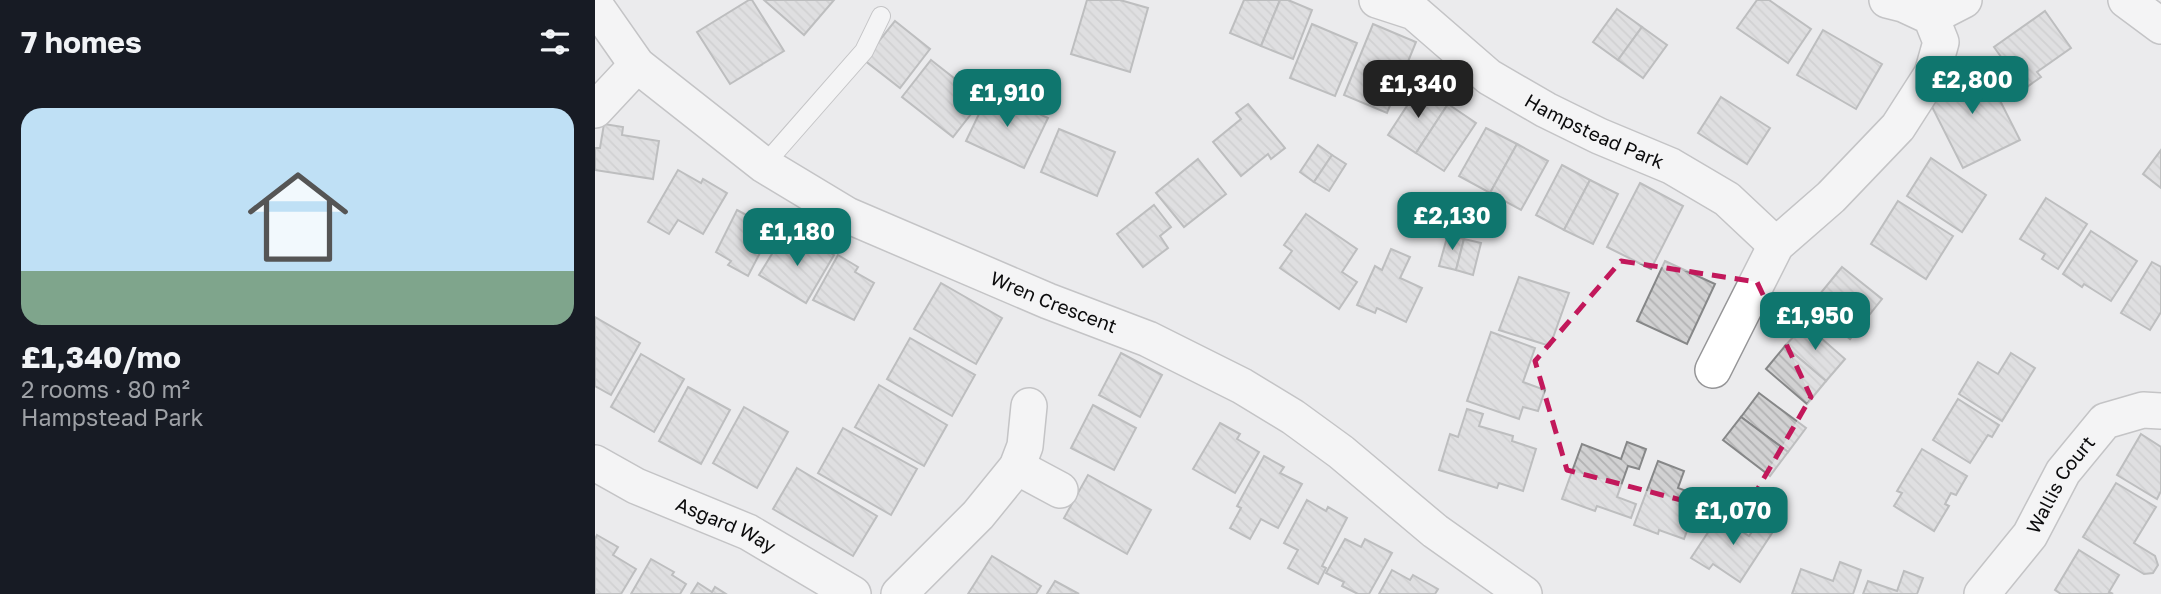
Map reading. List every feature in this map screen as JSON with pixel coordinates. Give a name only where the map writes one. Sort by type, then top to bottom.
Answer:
[{"type":"street","name":"Hampstead Park","points":[[1377,0],[1418,6],[1489,77],[1599,136],[1671,166],[1727,199],[1776,245]]},
{"type":"street","points":[[1713,370],[1776,245],[1831,197],[1898,127],[1932,74],[1941,42],[1931,17],[1887,0]]},
{"type":"street","points":[[1931,17],[1964,0]]},
{"type":"street","points":[[2126,0],[2161,26]]},
{"type":"street","name":"Wren Crescent","points":[[595,5],[637,65],[764,165],[847,215],[1023,291],[1148,339],[1242,386],[1303,424],[1341,452],[1435,531],[1524,594]]},
{"type":"street","points":[[595,110],[637,65]]},
{"type":"street","points":[[899,594],[978,515],[1017,467],[1025,446],[1029,405]]},
{"type":"street","name":"Wallis Court","points":[[1982,594],[2030,535],[2063,472],[2105,421],[2143,411],[2161,411]]},
{"type":"street","name":"Asgard Way","points":[[595,463],[636,486],[748,532],[853,594]]},
{"type":"street","points":[[1017,467],[1060,490]]},
{"type":"lane","points":[[764,165],[864,51],[881,16]]},
{"type":"highlighted area","points":[[1621,261],[1757,282],[1811,397],[1742,516],[1567,470],[1535,361]]},
{"type":"building","points":[[752,0],[784,51],[730,84],[697,32]]},
{"type":"building","points":[[764,0],[834,0],[804,35]]},
{"type":"building","points":[[1087,0],[1120,0],[1148,8],[1130,72],[1071,54]]},
{"type":"building","points":[[1244,0],[1280,0],[1261,46],[1230,33]]},
{"type":"building","points":[[1280,0],[1288,0],[1312,10],[1293,59],[1261,46]]},
{"type":"building","points":[[1757,0],[1769,0],[1811,29],[1788,63],[1737,28]]},
{"type":"building","points":[[1617,9],[1642,27],[1618,60],[1593,42]]},
{"type":"building","points":[[2045,11],[2071,48],[2037,72],[2041,77],[2024,89],[1994,47]]},
{"type":"building","points":[[895,21],[930,49],[900,88],[864,60]]},
{"type":"building","points":[[1312,24],[1357,43],[1335,96],[1290,78]]},
{"type":"building","points":[[1373,24],[1416,42],[1387,113],[1344,95]]},
{"type":"building","points":[[1642,27],[1667,45],[1643,78],[1618,60]]},
{"type":"building","points":[[1823,30],[1882,64],[1856,109],[1797,75]]},
{"type":"building","points":[[931,60],[982,100],[953,137],[902,97]]},
{"type":"building","points":[[1981,63],[2020,140],[1963,168],[1924,91]]},
{"type":"building","points":[[1420,86],[1448,104],[1416,153],[1388,135]]},
{"type":"building","points":[[990,91],[1048,118],[1024,168],[966,141]]},
{"type":"building","points":[[1721,97],[1770,128],[1747,164],[1698,133]]},
{"type":"building","points":[[1248,104],[1285,148],[1271,159],[1268,154],[1241,176],[1213,142],[1241,119],[1236,113]]},
{"type":"building","points":[[1448,104],[1476,123],[1444,171],[1416,153]]},
{"type":"building","points":[[604,124],[623,127],[622,135],[659,141],[653,179],[595,170],[595,148],[600,148]]},
{"type":"building","points":[[1486,128],[1517,144],[1490,193],[1459,176]]},
{"type":"building","points":[[1059,129],[1115,152],[1097,196],[1041,172]]},
{"type":"building","points":[[1517,144],[1548,161],[1521,210],[1490,193]]},
{"type":"building","points":[[1318,145],[1332,155],[1314,182],[1300,172]]},
{"type":"building","points":[[2161,150],[2161,188],[2143,174]]},
{"type":"building","points":[[1332,155],[1346,164],[1329,191],[1314,182]]},
{"type":"building","points":[[1931,158],[1986,195],[1962,232],[1907,196]]},
{"type":"building","points":[[1198,159],[1226,194],[1184,227],[1156,193]]},
{"type":"building","points":[[1562,165],[1590,180],[1564,230],[1536,215]]},
{"type":"building","points":[[678,170],[701,183],[703,179],[727,193],[703,234],[678,220],[669,234],[648,222]]},
{"type":"building","points":[[1590,180],[1618,194],[1593,244],[1564,230]]},
{"type":"building","points":[[1640,183],[1683,206],[1651,269],[1607,247]]},
{"type":"building","points":[[2046,198],[2087,224],[2058,269],[2042,259],[2045,254],[2020,239]]},
{"type":"building","points":[[1898,201],[1953,236],[1926,279],[1871,244]]},
{"type":"building","points":[[1154,205],[1171,227],[1160,236],[1168,248],[1143,267],[1117,234]]},
{"type":"building","points":[[737,210],[750,217],[752,212],[775,224],[748,276],[728,265],[731,261],[716,252]]},
{"type":"building","points":[[1306,214],[1357,249],[1342,272],[1357,282],[1339,309],[1280,268],[1292,251],[1284,245]]},
{"type":"building","points":[[2091,231],[2137,261],[2111,301],[2063,274]]},
{"type":"building","points":[[1448,234],[1464,239],[1456,270],[1439,266]]},
{"type":"building","points":[[783,236],[805,249],[810,241],[834,255],[806,303],[759,275]]},
{"type":"building","points":[[1464,239],[1481,243],[1473,275],[1456,270]]},
{"type":"building","points":[[1391,249],[1410,257],[1400,278],[1422,288],[1406,322],[1377,308],[1375,313],[1357,305],[1375,266],[1382,270]]},
{"type":"building","points":[[838,255],[858,267],[855,272],[874,283],[854,320],[813,300]]},
{"type":"building","points":[[1665,261],[1715,284],[1687,344],[1637,321]]},
{"type":"building","points":[[2152,262],[2161,267],[2161,312],[2150,330],[2121,313]]},
{"type":"building","points":[[1842,267],[1882,299],[1850,339],[1810,306]]},
{"type":"building","points":[[1519,277],[1569,293],[1550,346],[1499,330]]},
{"type":"building","points":[[941,283],[1002,318],[976,364],[914,329]]},
{"type":"building","points":[[595,317],[640,343],[611,395],[595,386]]},
{"type":"building","points":[[1805,324],[1845,359],[1826,381],[1785,346]]},
{"type":"building","points":[[1491,332],[1535,348],[1523,382],[1545,390],[1538,411],[1523,407],[1519,419],[1467,401]]},
{"type":"building","points":[[910,338],[975,375],[952,416],[887,379]]},
{"type":"building","points":[[1785,346],[1826,381],[1807,404],[1766,369]]},
{"type":"building","points":[[1121,353],[1162,375],[1140,417],[1099,395]]},
{"type":"building","points":[[2011,353],[2035,368],[2002,421],[1959,394],[1978,362],[1998,374]]},
{"type":"building","points":[[641,354],[684,379],[654,432],[611,407]]},
{"type":"building","points":[[879,385],[947,425],[924,466],[855,427]]},
{"type":"building","points":[[688,387],[730,410],[701,464],[659,441]]},
{"type":"building","points":[[1759,393],[1806,428],[1788,452],[1741,417]]},
{"type":"building","points":[[1958,399],[1999,425],[1992,437],[1988,435],[1970,463],[1933,440]]},
{"type":"building","points":[[1093,405],[1136,428],[1114,470],[1071,448]]},
{"type":"building","points":[[744,407],[788,432],[757,488],[713,463]]},
{"type":"building","points":[[1467,409],[1483,414],[1479,426],[1513,436],[1512,441],[1536,449],[1523,491],[1499,483],[1497,488],[1439,470],[1450,434],[1458,437]]},
{"type":"building","points":[[1741,417],[1788,452],[1770,476],[1723,440]]},
{"type":"building","points":[[1220,423],[1240,434],[1237,439],[1259,452],[1235,493],[1193,469]]},
{"type":"building","points":[[843,428],[917,469],[891,515],[818,473]]},
{"type":"building","points":[[2141,434],[2161,447],[2161,491],[2157,499],[2117,475]]},
{"type":"building","points":[[1627,442],[1646,449],[1639,469],[1628,466],[1617,497],[1636,504],[1631,518],[1597,506],[1595,511],[1562,499],[1582,444],[1621,459]]},
{"type":"building","points":[[1922,449],[1967,476],[1956,495],[1951,493],[1945,504],[1949,506],[1934,531],[1894,506],[1902,493],[1897,491]]},
{"type":"building","points":[[1264,456],[1284,467],[1280,473],[1302,484],[1278,528],[1261,519],[1250,539],[1230,528],[1241,508],[1237,506]]},
{"type":"building","points":[[1658,461],[1684,471],[1678,488],[1700,496],[1684,539],[1659,530],[1658,534],[1634,525]]},
{"type":"building","points":[[797,468],[877,516],[853,556],[773,509]]},
{"type":"building","points":[[1088,475],[1151,510],[1127,554],[1064,518]]},
{"type":"building","points":[[2116,483],[2156,507],[2134,543],[2155,556],[2158,565],[2153,573],[2144,574],[2083,537]]},
{"type":"building","points":[[1307,500],[1326,511],[1328,507],[1347,518],[1322,566],[1326,568],[1318,584],[1288,568],[1298,550],[1284,543]]},
{"type":"building","points":[[1719,516],[1749,536],[1762,517],[1776,527],[1740,582],[1713,564],[1709,569],[1691,558]]},
{"type":"building","points":[[597,535],[618,547],[613,555],[636,569],[621,594],[595,594]]},
{"type":"building","points":[[1345,539],[1361,547],[1365,539],[1392,553],[1369,594],[1358,594],[1342,586],[1344,582],[1326,573]]},
{"type":"building","points":[[2079,550],[2119,575],[2109,592],[2113,594],[2061,594],[2055,590]]},
{"type":"building","points":[[992,556],[1041,586],[1036,594],[968,594]]},
{"type":"building","points":[[651,559],[674,572],[672,575],[686,584],[680,594],[631,594]]},
{"type":"building","points":[[1840,562],[1861,570],[1853,594],[1792,594],[1801,569],[1833,581]]},
{"type":"building","points":[[1392,570],[1410,580],[1413,575],[1438,589],[1435,594],[1379,594]]},
{"type":"building","points":[[1904,571],[1923,578],[1917,594],[1863,594],[1868,581],[1897,591]]},
{"type":"building","points":[[1055,581],[1079,594],[1047,594]]},
{"type":"building","points":[[698,583],[712,592],[715,587],[726,594],[691,594]]}]
